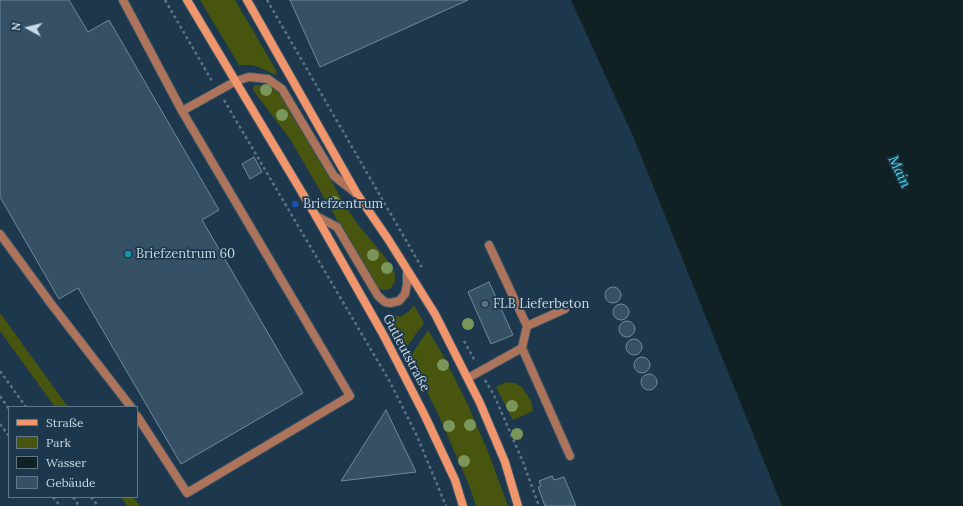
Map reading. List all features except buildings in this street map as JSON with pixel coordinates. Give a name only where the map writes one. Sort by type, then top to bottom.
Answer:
[{"type":"main road","name":"Gutleutstraße","points":[[188,0],[316,216],[384,336],[422,410],[455,480],[463,506]]},
{"type":"main road","points":[[247,0],[357,194],[388,239],[435,314],[480,403],[505,462],[518,506]]},
{"type":"lane","points":[[123,0],[182,111],[350,396],[188,493],[138,418]]},
{"type":"lane","points":[[182,111],[236,81],[249,77],[268,79],[282,89],[334,176],[357,194]]},
{"type":"lane","name":"Gutleutstraße","points":[[316,216],[337,228],[378,296],[384,302],[390,303],[399,301],[405,294],[407,271]]},
{"type":"lane","points":[[0,234],[52,305],[130,406]]},
{"type":"lane","points":[[489,245],[527,326],[522,348],[570,456]]},
{"type":"lane","points":[[527,326],[565,309]]},
{"type":"lane","points":[[468,378],[522,348]]},
{"type":"path","points":[[165,0],[390,382],[417,436],[446,506]]},
{"type":"path","points":[[0,371],[25,406]]},
{"type":"path","points":[[0,396],[8,408]]},
{"type":"path","points":[[0,424],[8,435]]},
{"type":"path","points":[[54,498],[60,506]]},
{"type":"path","points":[[92,498],[98,506]]},
{"type":"green space","points":[[200,0],[235,0],[276,70],[277,75],[259,67],[239,65]]},
{"type":"green space","points":[[254,86],[269,86],[278,92],[287,103],[345,205],[356,222],[393,269],[395,281],[391,288],[383,290],[374,283],[290,139],[253,90]]},
{"type":"green space","points":[[414,305],[424,323],[405,349],[389,321],[390,317],[402,316]]},
{"type":"green space","points":[[0,313],[67,406],[54,406],[0,331]]},
{"type":"green space","points":[[428,330],[444,357],[467,403],[489,454],[508,506],[476,506],[469,485],[439,416],[410,357]]},
{"type":"green space","points":[[506,382],[515,383],[522,387],[531,401],[533,411],[513,420],[496,387]]},
{"type":"green space","points":[[122,498],[134,498],[140,506],[127,506]]},
{"type":"water","name":"Main","points":[[571,0],[963,0],[963,506],[782,506],[633,136]]},
{"type":"place","name":"Briefzentrum","points":[[295,204]]},
{"type":"place","name":"Briefzentrum 60","points":[[128,254]]},
{"type":"place","name":"FLB Lieferbeton","points":[[485,304]]}]
